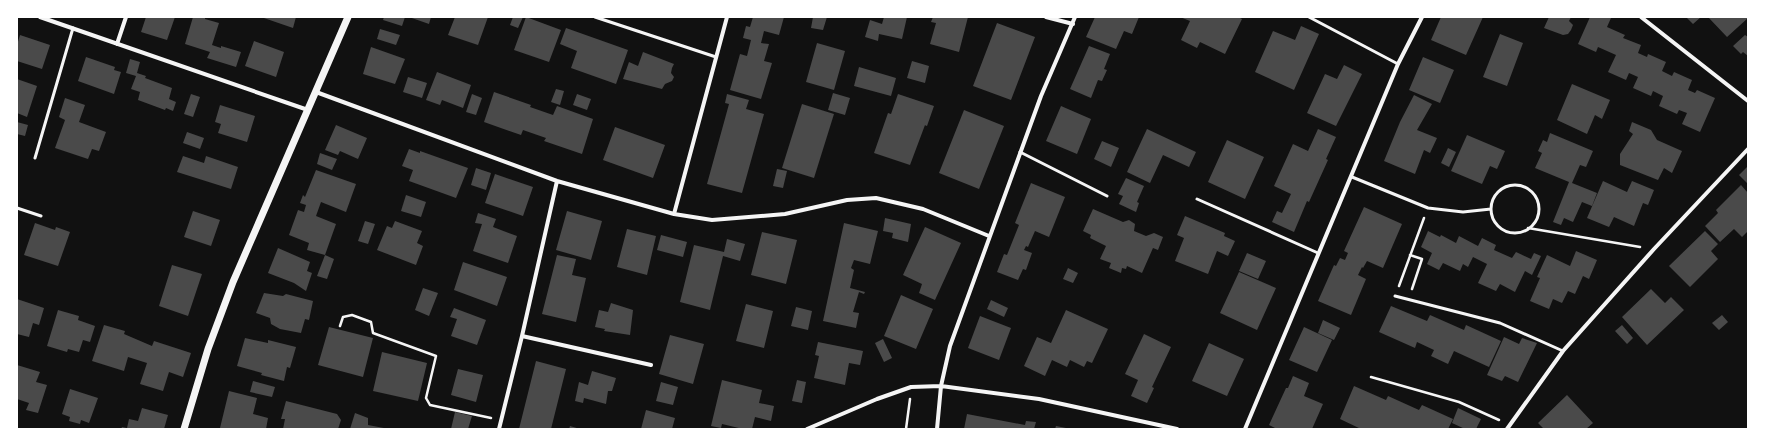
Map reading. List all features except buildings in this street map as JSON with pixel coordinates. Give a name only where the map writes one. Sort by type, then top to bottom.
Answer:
[{"type":"street","points":[[40,17],[309,110]]},
{"type":"street","points":[[117,44],[126,17]]},
{"type":"street","points":[[184,429],[208,349],[233,282],[309,110],[348,17]]},
{"type":"street","points":[[674,214],[727,17]]},
{"type":"street","points":[[1046,17],[1073,24]]},
{"type":"street","points":[[937,429],[941,386],[950,346],[1041,96],[1075,17]]},
{"type":"street","points":[[1245,429],[1318,253],[1352,177],[1398,64],[1422,17]]},
{"type":"street","points":[[1641,17],[1748,101]]},
{"type":"street","points":[[316,92],[557,181],[674,214],[712,220],[785,214],[847,200],[876,198],[923,209],[989,236]]},
{"type":"street","points":[[1509,427],[1563,352],[1654,249],[1748,149]]},
{"type":"street","points":[[499,429],[522,336],[557,181]]},
{"type":"street","points":[[522,336],[651,365]]},
{"type":"street","points":[[807,429],[877,399],[911,387],[941,386],[1039,399],[1177,429]]},
{"type":"lane","points":[[595,17],[716,58]]},
{"type":"lane","points":[[1308,17],[1398,64]]},
{"type":"lane","points":[[35,158],[72,28]]},
{"type":"lane","points":[[1020,152],[1107,196]]},
{"type":"lane","points":[[1352,177],[1428,208],[1463,212],[1491,209]]},
{"type":"lane","points":[[1512,185],[1520,185],[1531,191],[1536,198],[1538,209],[1535,221],[1528,228],[1515,232],[1504,230],[1497,225],[1491,209],[1495,195],[1503,188],[1512,185]]},
{"type":"lane","points":[[1196,199],[1318,253]]},
{"type":"lane","points":[[17,208],[41,216]]},
{"type":"lane","points":[[1395,296],[1500,323],[1563,352]]},
{"type":"path","points":[[1395,296],[1428,208]]},
{"type":"path","points":[[1528,228],[1654,249]]},
{"type":"path","points":[[1408,300],[1422,259],[1410,255]]},
{"type":"path","points":[[340,326],[343,317],[352,315],[371,322],[373,332],[436,356],[426,398],[430,404],[501,420]]},
{"type":"path","points":[[1371,377],[1459,402],[1509,427]]},
{"type":"path","points":[[906,429],[911,387]]}]
